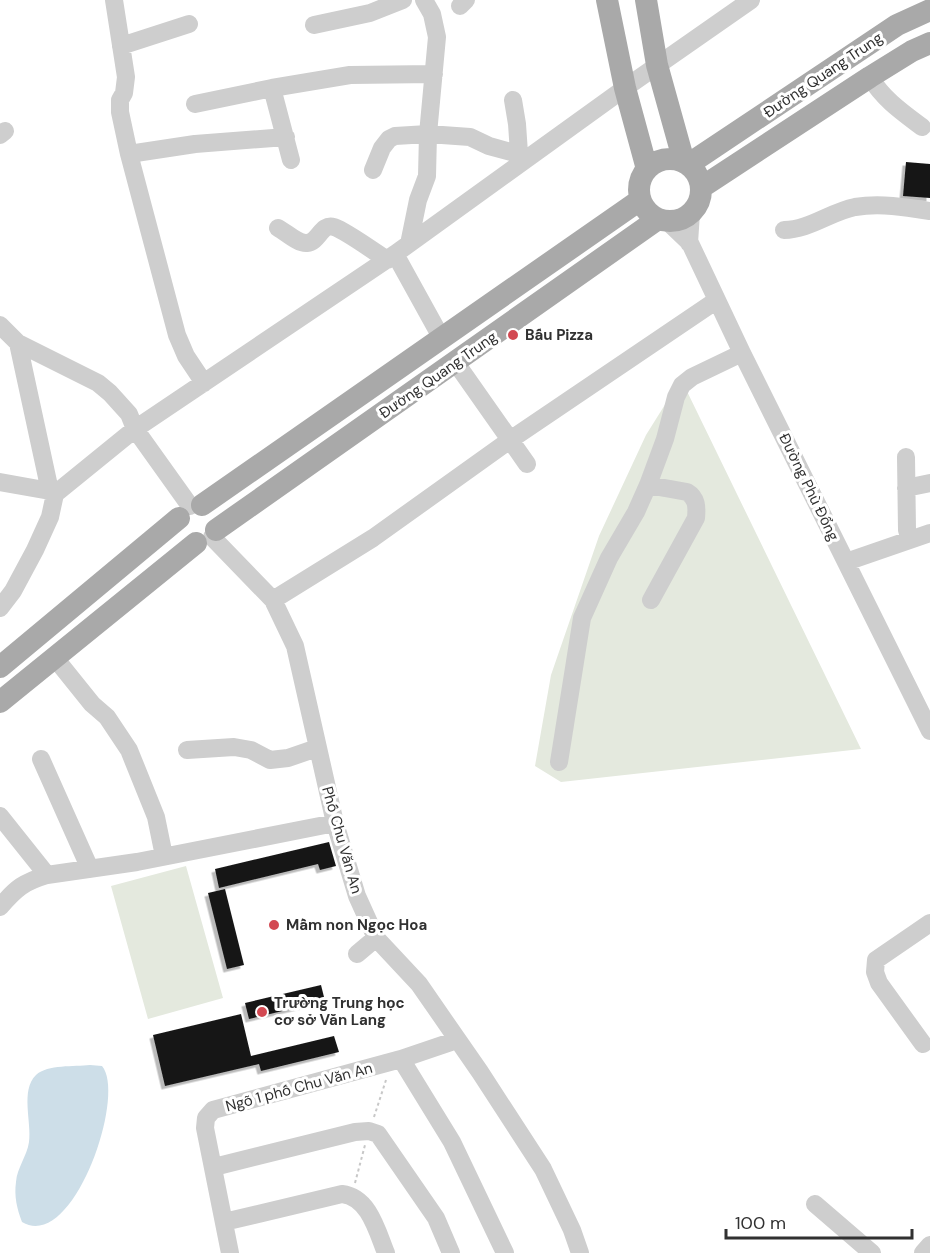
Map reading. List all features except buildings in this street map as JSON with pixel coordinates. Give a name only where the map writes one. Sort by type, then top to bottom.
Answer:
[{"type":"main road","points":[[607,0],[625,88],[647,169]]},
{"type":"main road","points":[[646,0],[657,65],[687,163]]},
{"type":"main road","name":"Đường Quang Trung","points":[[687,163],[897,25],[930,10]]},
{"type":"main road","name":"Đường Quang Trung","points":[[702,187],[870,76],[930,43]]},
{"type":"main road","points":[[664,159],[675,159],[687,163],[698,174],[702,187],[700,201],[692,213],[680,220],[662,220],[647,211],[640,200],[640,183],[647,169],[664,159]]},
{"type":"main road","name":"Đường Quang Trung","points":[[0,667],[190,509],[442,339],[640,200]]},
{"type":"main road","name":"Đường Quang Trung","points":[[0,702],[208,537],[662,220]]},
{"type":"main road","points":[[209,507],[216,516],[208,537],[190,542],[181,534],[178,526],[190,509],[209,507]]},
{"type":"street","points":[[114,0],[115,20],[122,46],[126,77],[124,93],[120,100],[120,112],[129,154],[177,334],[186,356],[204,383]]},
{"type":"street","points":[[314,25],[370,13],[403,0]]},
{"type":"street","points":[[397,253],[427,176],[428,134],[437,37],[432,14],[424,0]]},
{"type":"street","points":[[0,482],[53,492],[135,429],[397,253],[524,155],[751,0]]},
{"type":"street","points":[[122,46],[189,24]]},
{"type":"street","points":[[195,104],[350,75],[434,74]]},
{"type":"street","points":[[870,76],[895,107],[922,127]]},
{"type":"street","points":[[272,88],[291,160]]},
{"type":"street","points":[[513,100],[524,155]]},
{"type":"street","points":[[373,170],[382,148],[389,139],[395,136],[428,134],[470,137],[489,146],[524,155]]},
{"type":"street","points":[[129,154],[195,144],[286,137]]},
{"type":"street","points":[[784,230],[801,229],[854,207],[889,205],[930,211]]},
{"type":"street","points":[[689,243],[692,213]]},
{"type":"street","name":"Đường Phù Đổng","points":[[662,220],[689,243],[930,730]]},
{"type":"street","points":[[278,228],[300,242],[307,243],[313,241],[323,229],[334,228],[397,253],[442,339]]},
{"type":"street","points":[[273,600],[373,538],[510,440],[717,300]]},
{"type":"street","points":[[0,325],[18,343],[98,383],[110,393],[129,414],[135,429],[190,509]]},
{"type":"street","points":[[0,608],[13,591],[35,550],[50,517],[53,492],[18,343]]},
{"type":"street","points":[[559,762],[582,618],[609,558],[636,512],[648,485],[682,385],[692,377],[742,352]]},
{"type":"street","points":[[456,363],[527,464]]},
{"type":"street","points":[[906,458],[907,530],[910,540]]},
{"type":"street","points":[[906,488],[930,483]]},
{"type":"street","points":[[648,485],[687,492],[693,495],[698,506],[696,518],[651,600]]},
{"type":"street","points":[[846,562],[930,533]]},
{"type":"street","name":"Phố Chu Văn An","points":[[208,537],[273,600],[295,646],[335,823],[357,896],[376,938],[419,984],[543,1169],[572,1230],[579,1253]]},
{"type":"street","points":[[55,658],[92,704],[106,717],[129,750],[156,817],[165,856]]},
{"type":"street","points":[[188,750],[234,747],[251,750],[270,760],[288,758],[317,748]]},
{"type":"street","points":[[41,759],[90,868]]},
{"type":"street","points":[[0,816],[47,875]]},
{"type":"street","points":[[0,907],[15,890],[28,881],[47,875],[137,862],[335,823]]},
{"type":"street","points":[[922,1044],[879,983],[875,972],[876,960],[930,923]]},
{"type":"street","points":[[357,954],[376,938]]},
{"type":"street","name":"Ngõ 1 phố Chu Văn An","points":[[230,1253],[205,1128],[206,1118],[213,1110],[401,1059],[457,1040]]},
{"type":"street","points":[[401,1059],[452,1142],[505,1253]]},
{"type":"street","points":[[214,1167],[355,1132],[369,1131],[378,1134],[436,1218],[451,1253]]},
{"type":"street","points":[[224,1222],[342,1194],[352,1195],[366,1207],[386,1253]]},
{"type":"street","points":[[815,1204],[872,1253]]},
{"type":"street","points":[[923,1253],[930,1245]]},
{"type":"shaded area","points":[[681,379],[861,749],[561,782],[535,766],[551,675],[599,536],[646,435]]},
{"type":"shaded area","points":[[186,866],[223,998],[148,1019],[111,886]]},
{"type":"shaded area","points":[[102,1066],[108,1082],[107,1107],[101,1136],[90,1166],[76,1194],[60,1215],[41,1225],[22,1222],[16,1202],[15,1187],[29,1142],[28,1098],[31,1081],[41,1071],[47,1069]]},
{"type":"place","name":"Bấu Pizza","points":[[513,335]]},
{"type":"place","name":"Mầm non Ngọc Hoa","points":[[274,925]]},
{"type":"place","name":"Trường Trung học cơ sở Văn Lang","points":[[262,1012]]}]
